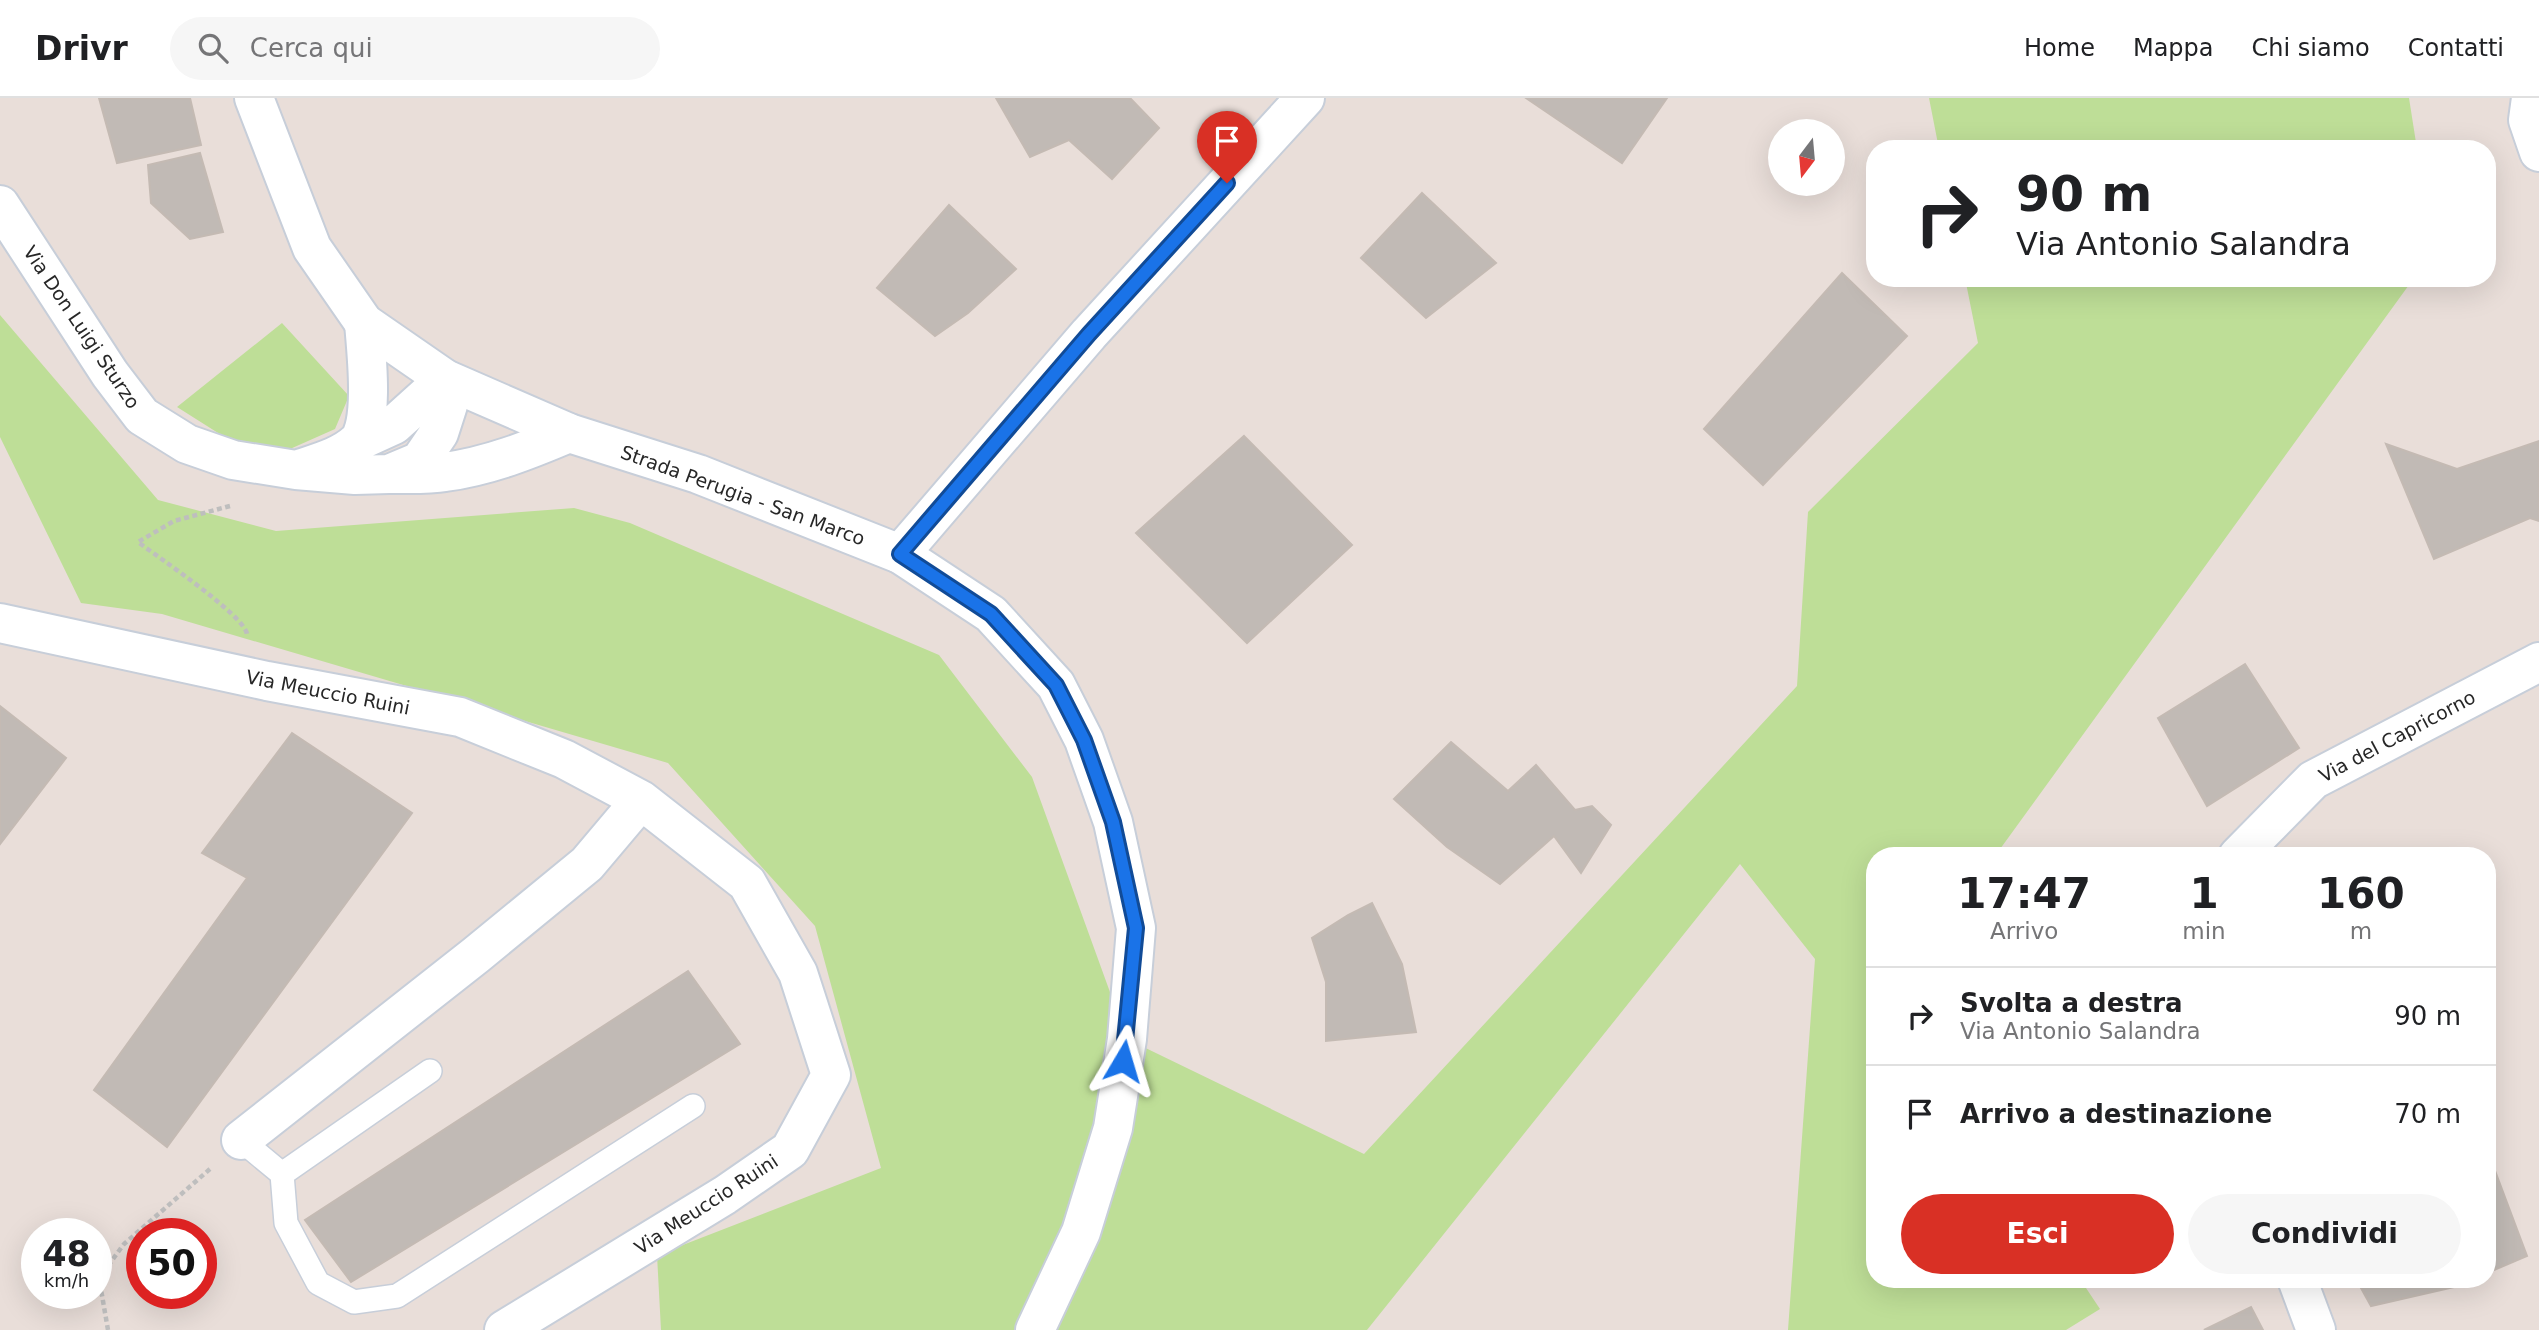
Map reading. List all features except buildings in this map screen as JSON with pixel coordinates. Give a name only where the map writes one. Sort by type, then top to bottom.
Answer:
[{"type":"street","name":"Strada Perugia - San Marco","points":[[254,98],[312,248],[364,323],[445,379],[569,433],[698,474],[900,554],[991,614],[1056,685],[1084,740],[1113,822],[1136,928],[1127,1039],[1113,1128],[1081,1232],[1035,1330]]},
{"type":"street","points":[[900,554],[1089,334],[1305,98]]},
{"type":"street","points":[[2531,98],[2528,120],[2539,152]]},
{"type":"street","name":"Via Don Luigi Sturzo","points":[[0,205],[110,374],[142,416],[187,444],[233,460],[296,470],[355,475],[444,472],[516,456],[569,433]]},
{"type":"street","points":[[359,441],[368,414],[364,323]]},
{"type":"street","name":"Via Don Luigi Sturzo","points":[[296,470],[334,456],[394,425],[445,379]]},
{"type":"street","name":"Via Don Luigi Sturzo","points":[[388,474],[420,461],[439,433],[448,405],[445,379]]},
{"type":"street","name":"Via Meuccio Ruini","points":[[0,623],[256,678],[460,717],[564,759],[641,800],[747,883],[798,973],[831,1075],[790,1150],[725,1195],[505,1330]]},
{"type":"street","name":"Via del Capricorno","points":[[2247,847],[2313,780],[2539,662]]},
{"type":"street","points":[[241,1140],[587,864],[641,800]]},
{"type":"street","points":[[2300,1288],[2316,1330]]},
{"type":"lane","points":[[282,1174],[430,1072]]},
{"type":"lane","points":[[241,1140],[282,1174],[285,1223],[318,1283],[354,1302],[397,1296],[693,1106]]},
{"type":"path","points":[[230,506],[174,521],[138,542],[246,626],[256,678]]},
{"type":"path","points":[[108,1330],[99,1278],[124,1244],[181,1197],[241,1140]]},
{"type":"green space","points":[[1929,98],[2409,98],[2416,140],[1937,140]]},
{"type":"green space","points":[[1967,287],[2407,287],[2002,847],[1866,847],[1866,1288],[2086,1288],[2100,1309],[2066,1330],[1788,1330],[1815,959],[1740,864],[1367,1330],[661,1330],[657,1255],[881,1168],[815,926],[668,763],[162,614],[81,603],[0,437],[0,315],[158,500],[276,531],[574,508],[630,523],[939,655],[1032,777],[1127,1039],[1364,1154],[1797,686],[1808,512],[1978,343]]},
{"type":"green space","points":[[282,323],[349,396],[335,429],[290,449],[226,438],[177,407]]},
{"type":"route","points":[[1123,1061],[1136,928],[1113,822],[1084,740],[1056,685],[991,614],[900,554],[1089,334],[1227,183]]}]
